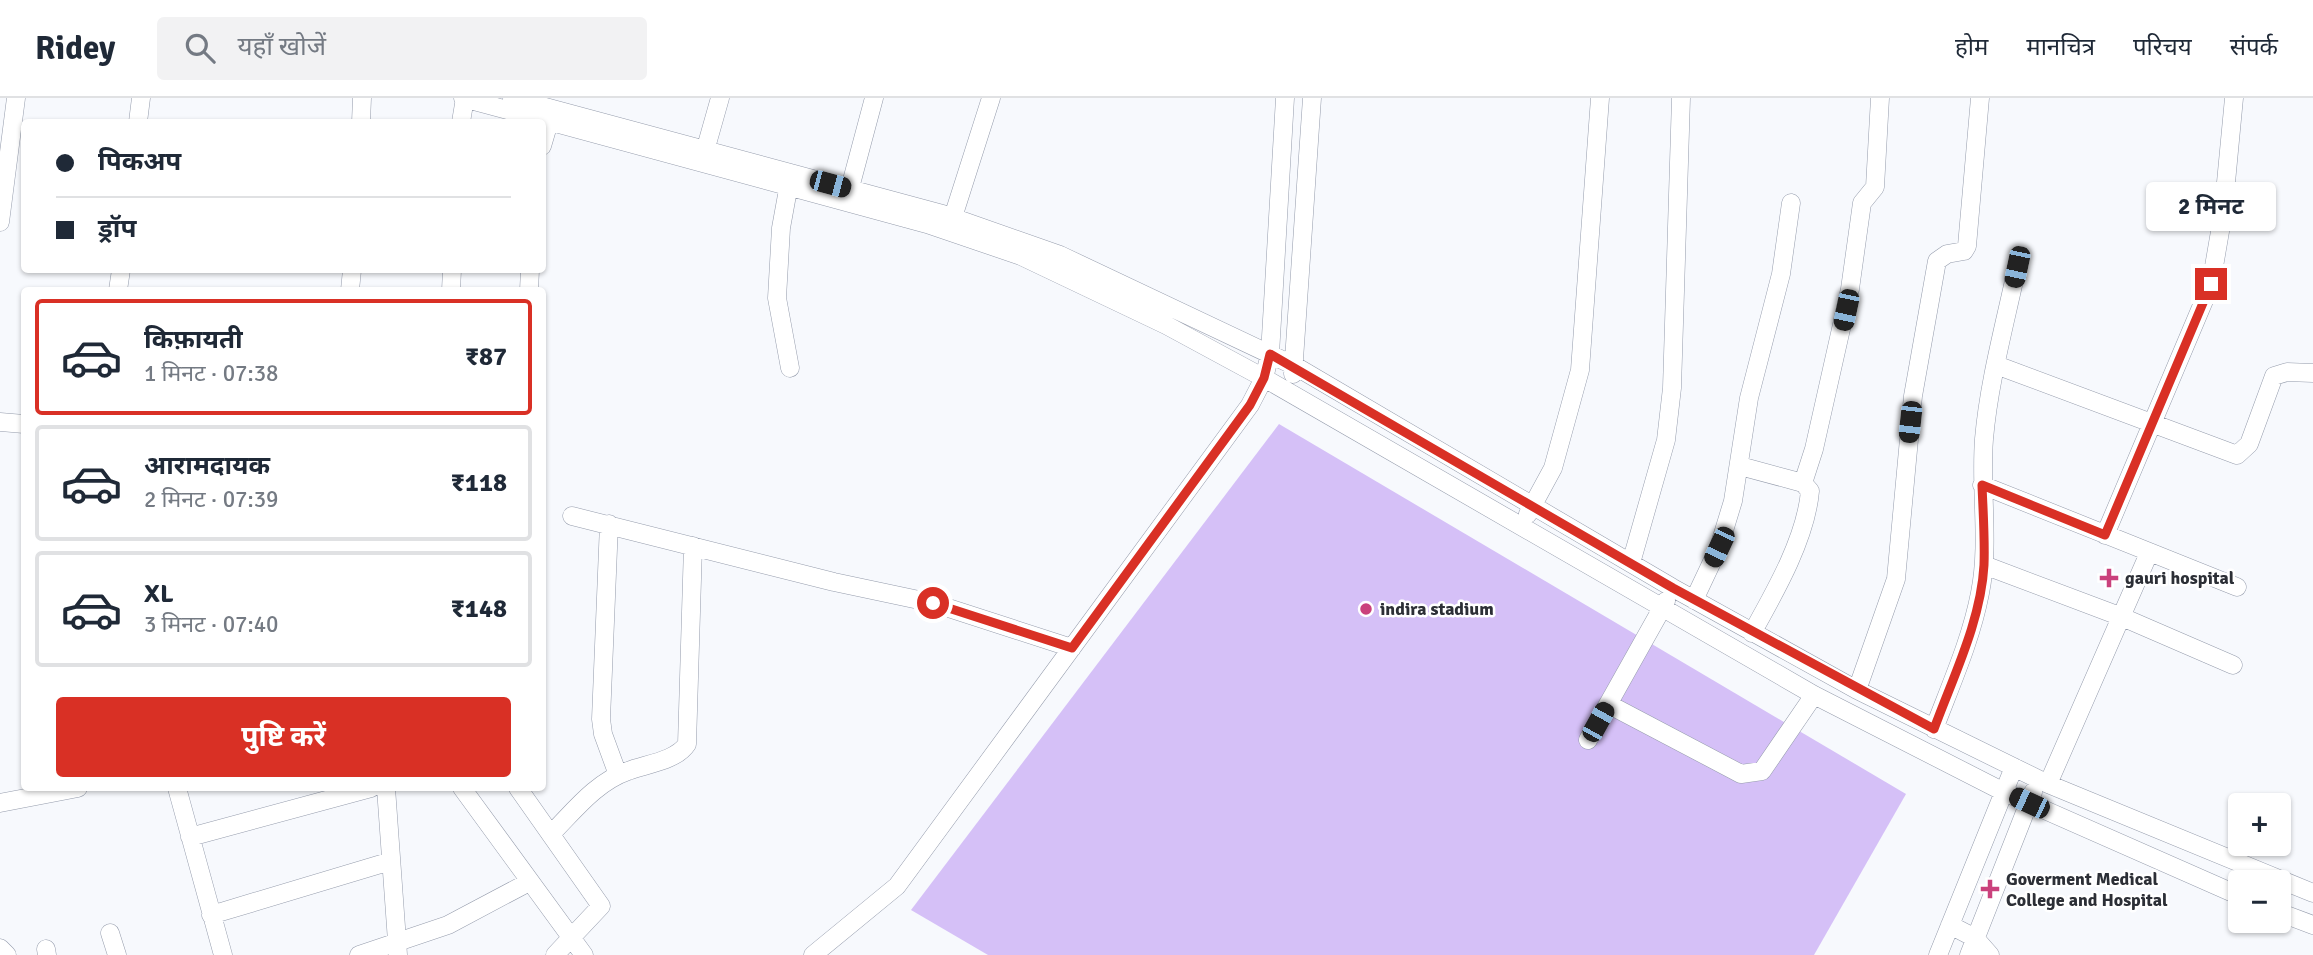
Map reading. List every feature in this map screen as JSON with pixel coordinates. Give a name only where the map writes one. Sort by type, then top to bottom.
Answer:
[{"type":"street","points":[[0,222],[16,98]]},
{"type":"street","points":[[138,119],[141,98]]},
{"type":"street","points":[[361,119],[362,98]]},
{"type":"street","points":[[461,119],[464,98],[705,151],[790,179]]},
{"type":"street","points":[[512,98],[551,115],[848,195],[1021,256],[1166,325],[1264,378],[1814,695],[2004,792],[2228,891]]},
{"type":"street","points":[[705,151],[720,98]]},
{"type":"street","points":[[848,195],[874,98]]},
{"type":"street","points":[[953,217],[990,98]]},
{"type":"street","points":[[813,955],[897,886],[1250,405],[1264,378],[1270,354],[1285,98]]},
{"type":"street","points":[[1288,393],[1294,366],[1312,98]]},
{"type":"street","points":[[1520,527],[1553,468],[1580,370],[1600,98]]},
{"type":"street","points":[[1631,563],[1666,440],[1672,388],[1681,98]]},
{"type":"street","points":[[1803,484],[1814,449],[1850,289],[1862,203],[1875,187],[1880,98]]},
{"type":"street","points":[[1857,690],[1896,579],[1913,396],[1937,261],[1947,254],[1964,251],[1967,246],[1980,98]]},
{"type":"street","points":[[2105,535],[2211,284],[2223,214],[2234,98]]},
{"type":"street","points":[[546,132],[551,115]]},
{"type":"street","points":[[790,179],[781,228],[777,298],[790,368]]},
{"type":"street","points":[[848,195],[953,217],[1060,255],[1270,354],[1673,588],[1857,690],[2043,781],[2313,894]]},
{"type":"street","points":[[1694,600],[1727,524],[1740,466],[1749,397],[1782,274],[1791,203]]},
{"type":"street","points":[[1934,729],[1973,622],[1984,565],[1984,439],[1996,365],[2017,267]]},
{"type":"street","points":[[1996,365],[2237,455],[2244,452],[2249,444],[2274,376],[2287,372],[2313,373]]},
{"type":"street","points":[[0,422],[21,424]]},
{"type":"street","points":[[1740,466],[1803,484],[1810,491],[1795,545],[1780,581],[1752,632]]},
{"type":"street","points":[[1982,485],[2237,587]]},
{"type":"street","points":[[572,516],[834,582],[933,603],[1072,648]]},
{"type":"street","points":[[609,524],[601,719],[603,734],[618,775]]},
{"type":"street","points":[[551,834],[599,787],[618,775],[672,756],[682,751],[687,744],[693,546]]},
{"type":"street","points":[[1972,946],[2029,803],[2043,781],[2122,617],[2149,553]]},
{"type":"street","points":[[1984,565],[2122,617],[2233,665]]},
{"type":"street","points":[[1588,740],[1673,588]]},
{"type":"street","points":[[1608,704],[1741,774],[1752,774],[1762,771],[1814,695]]},
{"type":"street","points":[[1938,955],[2014,767]]},
{"type":"street","points":[[0,803],[62,791]]},
{"type":"street","points":[[178,791],[223,955]]},
{"type":"street","points":[[190,837],[360,791]]},
{"type":"street","points":[[386,791],[398,950]]},
{"type":"street","points":[[464,791],[584,955]]},
{"type":"street","points":[[520,791],[601,906],[555,955]]},
{"type":"street","points":[[211,915],[391,861]]},
{"type":"street","points":[[359,955],[398,950],[529,882]]},
{"type":"street","points":[[2291,917],[2313,925]]},
{"type":"street","points":[[1950,925],[1972,946],[1990,955]]},
{"type":"street","points":[[110,933],[117,955]]},
{"type":"street","points":[[0,948],[7,955]]},
{"type":"shaded area","name":"indira stadium","points":[[1279,424],[1906,794],[1814,955],[988,955],[911,910]]},
{"type":"place","name":"gauri hospital","points":[[2109,578]]},
{"type":"place","name":"indira stadium","points":[[1366,609]]},
{"type":"place","name":"Goverment Medical College and Hospital","points":[[1990,889]]},
{"type":"route","points":[[933,603],[1036,634],[1072,648],[1250,405],[1264,378],[1270,354],[1673,588],[1857,690],[1934,729],[1973,622],[1980,591],[1984,565],[1982,485],[2105,535],[2211,284]]}]
